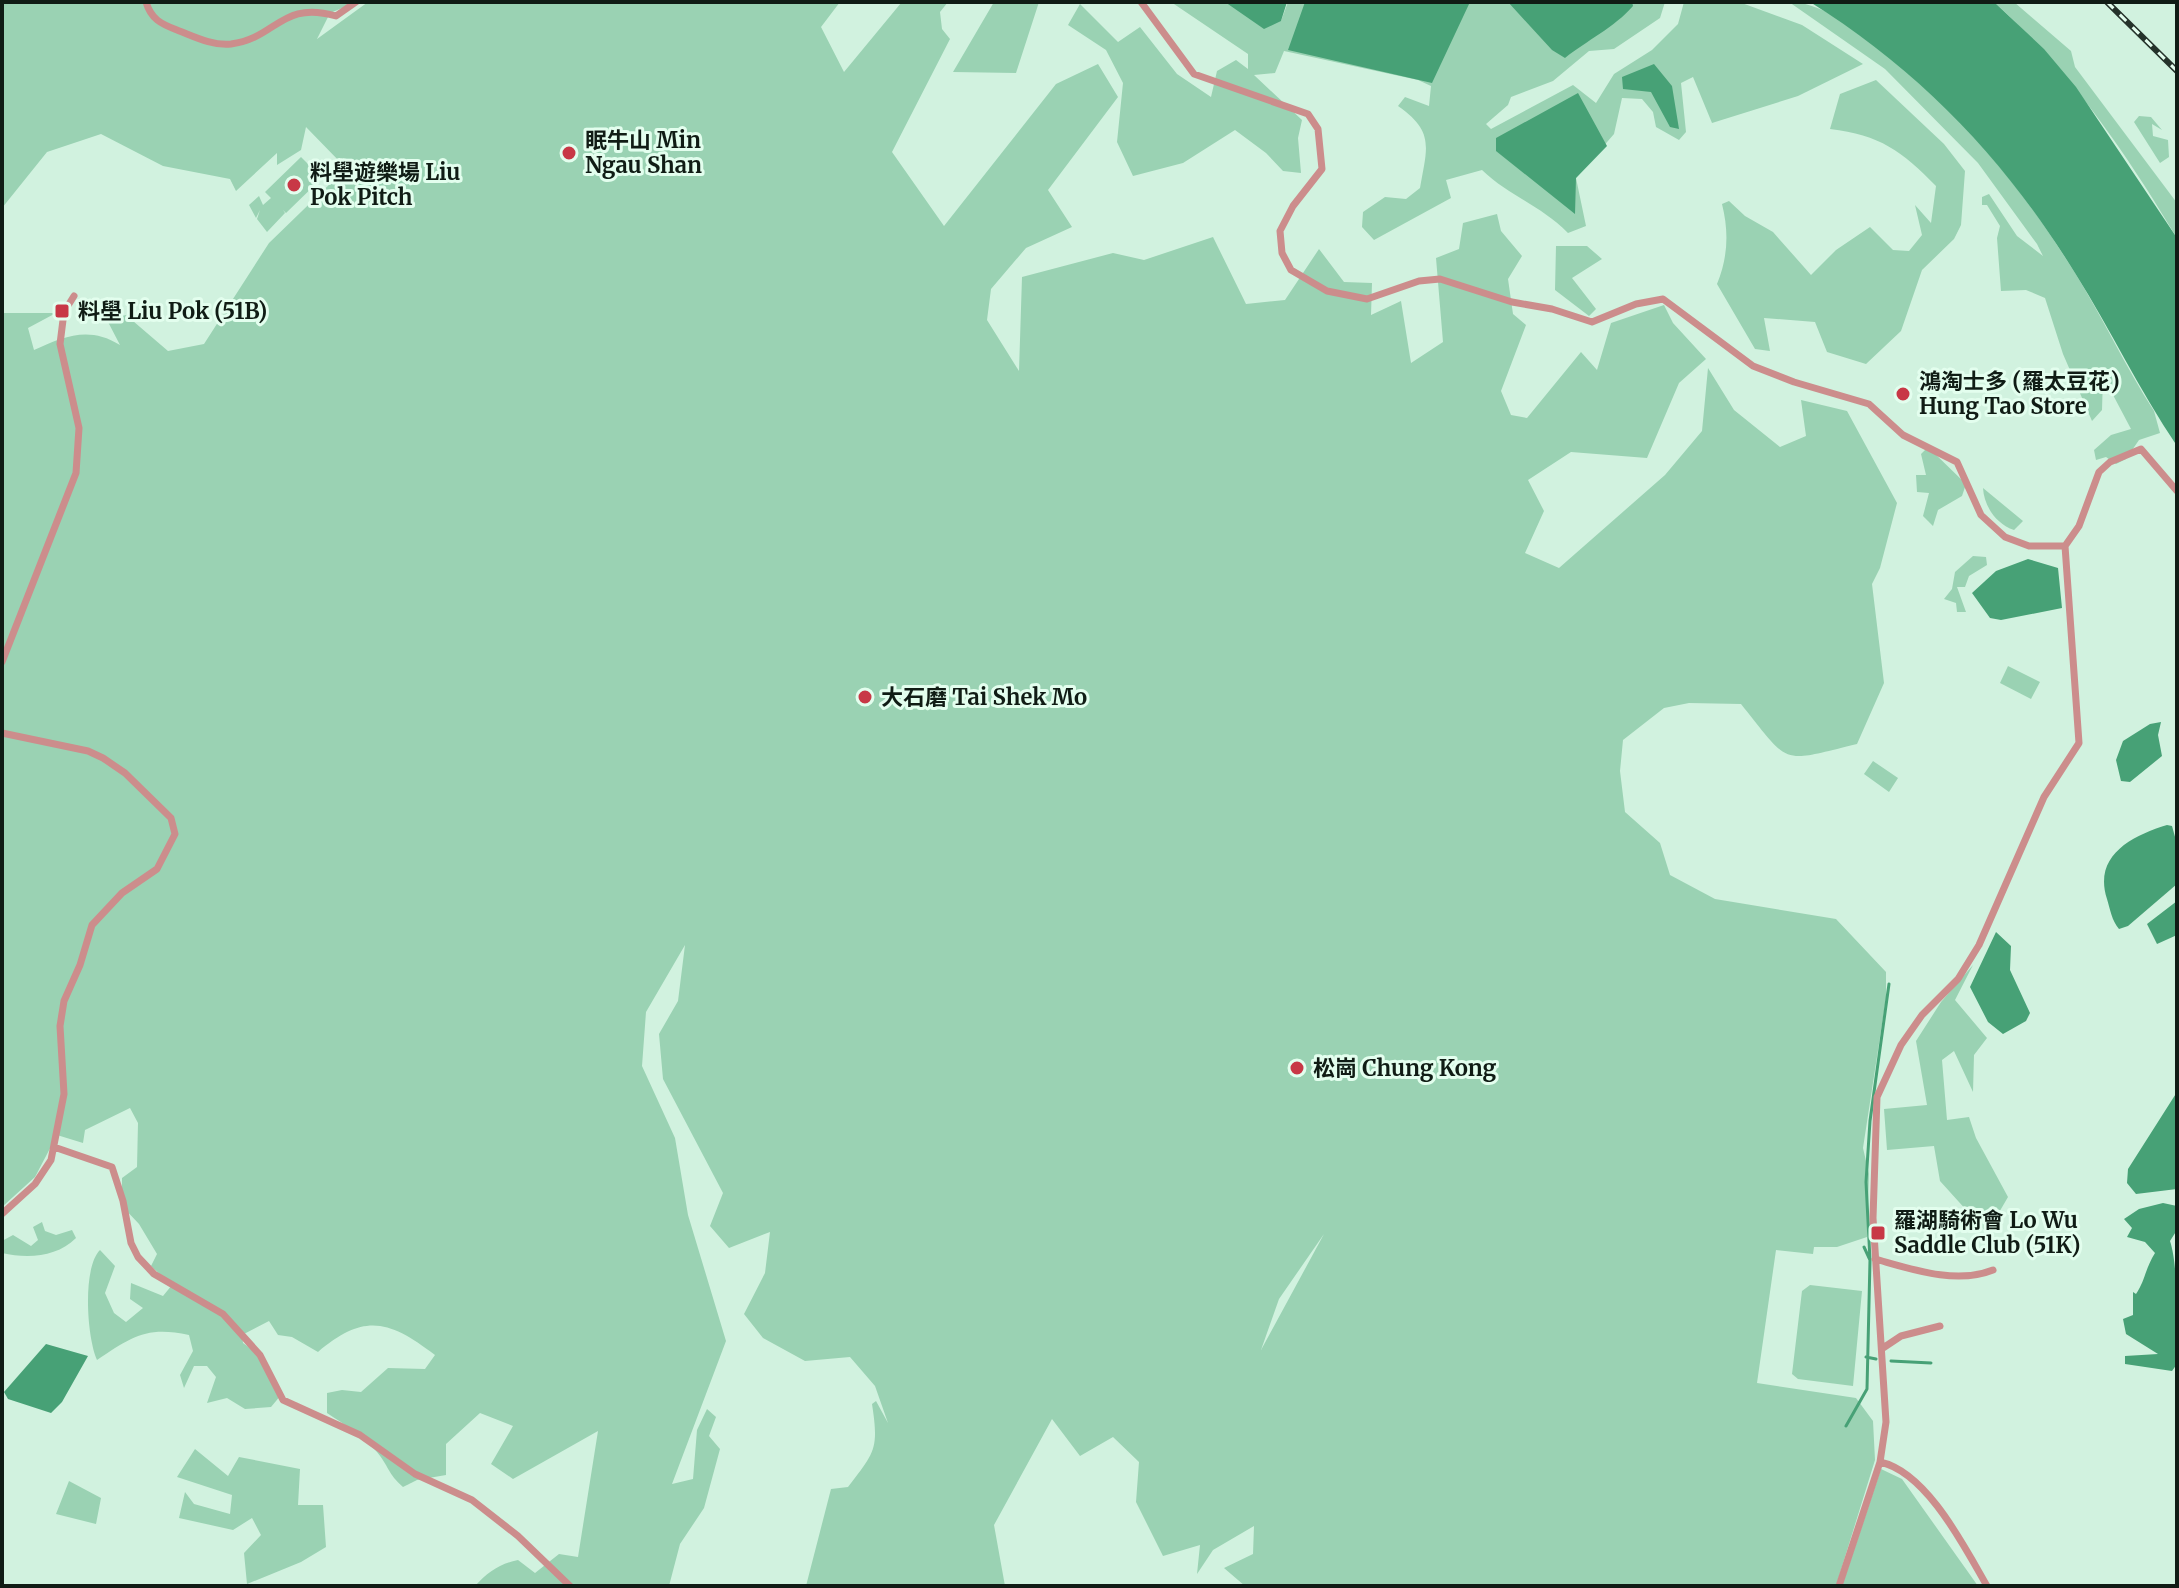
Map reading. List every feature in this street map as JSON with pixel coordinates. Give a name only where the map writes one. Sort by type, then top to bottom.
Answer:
[{"type":"street","points":[[146,2],[160,23],[211,42],[229,44],[247,38],[298,6],[317,6],[336,16],[356,2]]},
{"type":"street","points":[[1141,2],[1194,74],[1308,114],[1318,129],[1322,169],[1293,206],[1280,231],[1282,253],[1291,270],[1327,291],[1350,297],[1367,299],[1419,281],[1440,279],[1470,286],[1512,302],[1552,309],[1592,322],[1636,304],[1663,299],[1753,366],[1794,382],[1869,404],[1903,435],[1957,462],[1981,515],[2005,537],[2029,546],[2065,546]]},
{"type":"street","points":[[2,662],[76,473],[79,428],[60,344],[64,312],[74,296]]},
{"type":"street","points":[[1839,1586],[1880,1462],[1887,1401],[1875,1259],[1872,1146],[1877,1097],[1884,1075],[1908,1035],[1958,979],[1979,945],[2044,797],[2079,743],[2065,546],[2079,526],[2099,472],[2110,462],[2141,449],[2177,491]]},
{"type":"street","points":[[2,733],[88,751],[103,758],[125,773],[174,823],[175,834],[168,853],[157,869],[122,893],[92,925],[80,965],[64,1001],[60,1026],[64,1094],[54,1147],[43,1174],[2,1214]]},
{"type":"street","points":[[54,1147],[112,1167],[123,1201],[131,1243],[138,1257],[154,1274],[223,1314],[260,1355],[283,1400],[360,1435],[415,1474],[472,1500],[518,1536],[570,1586]]},
{"type":"street","points":[[1875,1259],[1954,1276],[1973,1276],[1993,1270]]},
{"type":"street","points":[[1883,1348],[1901,1336],[1940,1326]]},
{"type":"street","points":[[1880,1462],[1907,1476],[1937,1507],[1987,1586]]},
{"type":"shaded area","points":[[2,2],[357,2],[330,13],[317,39],[368,2],[840,2],[821,27],[844,72],[901,3],[948,2],[940,12],[942,29],[950,39],[892,152],[944,226],[1056,84],[1098,64],[1118,97],[1048,190],[1072,227],[1026,248],[991,289],[987,320],[1019,371],[1022,277],[1113,253],[1144,260],[1213,237],[1246,304],[1285,300],[1319,249],[1344,282],[1372,283],[1371,315],[1401,301],[1411,363],[1443,342],[1436,258],[1459,249],[1463,223],[1497,214],[1501,231],[1522,256],[1508,279],[1513,314],[1526,325],[1501,391],[1511,415],[1527,418],[1581,352],[1597,370],[1611,323],[1664,305],[1673,323],[1706,359],[1679,383],[1647,458],[1571,452],[1528,480],[1544,511],[1525,553],[1559,568],[1665,475],[1702,431],[1708,368],[1734,410],[1780,447],[1806,436],[1801,400],[1847,411],[1897,503],[1880,568],[1872,584],[1884,683],[1857,744],[1813,754],[1788,754],[1769,739],[1741,704],[1689,703],[1664,708],[1623,740],[1620,771],[1625,812],[1660,843],[1670,875],[1715,899],[1836,919],[1886,972],[1886,998],[1863,1148],[1869,1174],[1867,1237],[1837,1247],[1814,1247],[1813,1254],[1776,1250],[1757,1383],[1856,1398],[1873,1421],[1875,1460],[1836,1586],[1245,1586],[1224,1568],[1253,1554],[1254,1526],[1213,1550],[1197,1574],[1200,1545],[1163,1556],[1136,1502],[1139,1462],[1113,1437],[1080,1456],[1052,1419],[994,1525],[1005,1586],[806,1586],[831,1489],[848,1487],[873,1449],[872,1404],[876,1401],[888,1423],[875,1386],[850,1357],[805,1361],[763,1338],[744,1314],[765,1273],[770,1232],[729,1248],[710,1226],[723,1193],[663,1079],[659,1034],[678,1001],[685,945],[646,1012],[642,1066],[675,1138],[688,1215],[726,1341],[672,1484],[693,1479],[697,1430],[707,1409],[716,1417],[709,1436],[720,1449],[704,1508],[680,1544],[669,1586],[475,1586],[494,1569],[518,1560],[535,1573],[559,1554],[578,1557],[598,1431],[513,1479],[491,1464],[513,1426],[480,1413],[446,1444],[446,1475],[417,1480],[403,1487],[372,1446],[327,1413],[327,1393],[342,1390],[361,1392],[388,1368],[425,1369],[435,1355],[391,1329],[364,1326],[335,1339],[318,1352],[292,1337],[278,1335],[269,1321],[242,1335],[243,1343],[260,1355],[281,1395],[271,1407],[245,1409],[227,1398],[207,1403],[216,1377],[207,1366],[194,1366],[184,1388],[180,1375],[193,1351],[189,1335],[150,1333],[120,1345],[97,1360],[88,1304],[91,1272],[100,1250],[115,1266],[105,1293],[114,1313],[126,1322],[143,1308],[130,1299],[131,1283],[163,1296],[172,1285],[151,1266],[157,1254],[139,1224],[122,1206],[122,1178],[137,1167],[138,1123],[130,1108],[85,1130],[83,1143],[57,1135],[35,1177],[2,1207],[2,313],[56,313],[28,328],[34,350],[77,335],[98,336],[120,345],[107,320],[126,315],[168,351],[204,344],[269,243],[334,180],[341,163],[306,127],[301,150],[277,165],[277,153],[236,191],[230,179],[163,166],[101,134],[47,152],[2,208]],"holes":[[[1324,1234],[1261,1350],[1279,1299]]]},
{"type":"shaded area","points":[[994,2],[1039,2],[1016,73],[953,72]]},
{"type":"shaded area","points":[[1171,2],[1225,2],[1281,21],[1288,2],[1665,2],[1660,18],[1614,49],[1589,51],[1553,81],[1511,97],[1508,105],[1486,124],[1491,129],[1573,85],[1596,103],[1614,74],[1652,50],[1678,24],[1684,2],[1739,2],[1802,25],[1863,64],[1798,96],[1712,123],[1693,77],[1681,83],[1686,132],[1679,140],[1656,127],[1653,112],[1642,99],[1622,98],[1614,134],[1576,178],[1586,226],[1568,233],[1482,170],[1446,180],[1451,198],[1374,240],[1362,227],[1363,212],[1385,197],[1406,199],[1420,188],[1426,141],[1418,124],[1398,106],[1405,97],[1429,106],[1431,86],[1418,80],[1284,51],[1275,73],[1254,75],[1302,120],[1298,138],[1301,173],[1283,171],[1266,153],[1235,130],[1183,163],[1133,176],[1117,142],[1123,83],[1106,50],[1068,25],[1080,4],[1118,42],[1140,27],[1177,74],[1211,97],[1217,71],[1236,60],[1248,69],[1248,54]]},
{"type":"shaded area","points":[[1225,2],[1287,2],[1281,21],[1264,29]]},
{"type":"shaded area","points":[[1305,2],[1470,2],[1432,83],[1288,50]]},
{"type":"shaded area","points":[[1508,2],[1632,2],[1633,6],[1565,58],[1552,50]]},
{"type":"shaded area","points":[[1789,2],[1823,10],[1864,37],[1933,94],[1985,149],[2032,209],[2075,273],[2154,411],[2160,433],[2139,440],[2126,459],[2116,464],[2106,457],[2096,460],[2094,450],[2111,435],[2131,429],[2103,376],[2102,410],[2092,421],[2063,354],[2045,298],[2026,290],[2001,291],[1997,238],[2000,226],[1987,205],[1982,205],[1982,197],[1989,194],[2017,236],[2043,256],[2037,244],[1978,163],[1885,69]]},
{"type":"shaded area","points":[[1810,2],[1994,2],[2044,49],[2076,87],[2177,238],[2177,446],[2075,273],[2020,193],[1990,156],[1925,89],[1889,58]]},
{"type":"shaded area","points":[[1994,2],[2014,2],[2071,51],[2075,67],[2177,203],[2177,238],[2094,113],[2047,55]]},
{"type":"shaded area","points":[[1654,64],[1672,86],[1679,129],[1670,127],[1651,92],[1623,89],[1622,77]]},
{"type":"shaded area","points":[[1876,80],[1944,144],[1965,171],[1961,225],[1954,239],[1922,270],[1901,331],[1866,364],[1827,352],[1815,322],[1764,318],[1770,351],[1755,349],[1717,284],[1726,244],[1722,204],[1729,201],[1745,216],[1773,232],[1811,275],[1836,250],[1870,227],[1893,250],[1909,251],[1922,235],[1915,205],[1931,223],[1936,186],[1924,174],[1901,154],[1877,140],[1830,129],[1840,94]]},
{"type":"shaded area","points":[[1578,93],[1607,146],[1576,178],[1575,214],[1496,151],[1496,138]]},
{"type":"shaded area","points":[[2139,116],[2151,117],[2162,130],[2152,124],[2153,136],[2168,140],[2169,157],[2160,163],[2134,122]]},
{"type":"shaded area","name":"料壆遊樂場 Liu Pok Pitch","points":[[301,157],[322,178],[286,213],[283,210],[285,213],[267,232],[257,219],[260,210],[256,218],[249,205],[259,196],[263,205],[271,198],[265,192]]},
{"type":"shaded area","points":[[1556,246],[1587,246],[1602,259],[1572,278],[1596,309],[1589,316],[1555,290]]},
{"type":"shaded area","points":[[1928,447],[1966,484],[1962,496],[1938,510],[1933,526],[1923,516],[1929,493],[1917,492],[1916,475],[1926,475],[1921,454]]},
{"type":"shaded area","points":[[1983,488],[2023,521],[2014,530],[1992,514]]},
{"type":"shaded area","points":[[1973,556],[1986,557],[1987,565],[1969,576],[1965,587],[1957,587],[1966,612],[1957,612],[1956,603],[1944,599],[1952,589],[1955,572]]},
{"type":"shaded area","points":[[2028,559],[2058,568],[2062,608],[2001,620],[1990,618],[1972,593],[1996,571]]},
{"type":"shaded area","points":[[2008,666],[2040,682],[2031,699],[2000,683]]},
{"type":"shaded area","points":[[2161,722],[2158,735],[2162,756],[2130,782],[2121,781],[2116,760],[2123,741],[2150,724]]},
{"type":"shaded area","points":[[1873,761],[1898,778],[1889,792],[1864,774]]},
{"type":"shaded area","points":[[2172,826],[2177,844],[2177,884],[2128,926],[2119,929],[2104,884],[2110,860],[2118,850],[2140,835]]},
{"type":"shaded area","points":[[2177,901],[2177,935],[2157,944],[2147,924]]},
{"type":"shaded area","points":[[1996,932],[2011,946],[2010,970],[2030,1013],[2026,1021],[2003,1034],[1988,1022],[1970,987]]},
{"type":"shaded area","points":[[1973,965],[1955,1000],[1987,1038],[1974,1055],[1973,1092],[1954,1051],[1942,1060],[1947,1120],[1969,1117],[1976,1138],[2008,1197],[1987,1233],[1940,1181],[1934,1146],[1887,1150],[1884,1109],[1927,1105],[1916,1041],[1941,1002]]},
{"type":"shaded area","points":[[2177,1092],[2177,1189],[2136,1194],[2127,1183],[2128,1169]]},
{"type":"shaded area","points":[[2163,1203],[2177,1206],[2177,1230],[2170,1241],[2175,1267],[2177,1318],[2177,1364],[2172,1371],[2125,1364],[2125,1356],[2158,1354],[2126,1334],[2123,1319],[2133,1315],[2133,1292],[2136,1294],[2139,1289],[2155,1253],[2145,1242],[2127,1237],[2132,1228],[2124,1219],[2139,1209]]},
{"type":"shaded area","points":[[42,1222],[45,1231],[56,1235],[72,1230],[76,1238],[60,1249],[42,1255],[2,1253],[2,1241],[13,1235],[31,1246],[38,1240],[33,1227]]},
{"type":"shaded area","points":[[1810,1285],[1862,1291],[1853,1386],[1798,1379],[1792,1374],[1802,1291]]},
{"type":"shaded area","points":[[46,1344],[88,1356],[62,1402],[51,1413],[8,1399],[4,1392]]},
{"type":"shaded area","points":[[195,1449],[228,1476],[239,1457],[300,1469],[298,1505],[323,1505],[326,1547],[301,1562],[247,1584],[244,1553],[261,1535],[252,1518],[233,1530],[179,1518],[185,1492],[194,1504],[230,1514],[232,1495],[177,1477]]},
{"type":"shaded area","points":[[1881,1469],[1902,1479],[1978,1586],[1842,1586]]},
{"type":"shaded area","points":[[69,1481],[101,1498],[96,1524],[56,1514]]},
{"type":"waterway","points":[[1870,1260],[1866,1182],[1870,1121],[1889,984]]},
{"type":"waterway","points":[[1846,1426],[1867,1389],[1870,1260],[1864,1247]]},
{"type":"waterway","points":[[1866,1357],[1876,1359]]},
{"type":"waterway","points":[[1891,1361],[1931,1363]]},
{"type":"railway","points":[[2107,2],[2177,71]]},
{"type":"place","name":"眠牛山 Min Ngau Shan","points":[[569,153]]},
{"type":"place","name":"料壆遊樂場 Liu Pok Pitch","points":[[294,185]]},
{"type":"place","name":"料壆 Liu Pok (51B)","points":[[62,311]]},
{"type":"place","name":"鴻淘士多 (羅太豆花) Hung Tao Store","points":[[1903,394]]},
{"type":"place","name":"大石磨 Tai Shek Mo","points":[[865,697]]},
{"type":"place","name":"松崗 Chung Kong","points":[[1297,1068]]},
{"type":"place","name":"羅湖騎術會 Lo Wu Saddle Club (51K)","points":[[1878,1233]]}]
